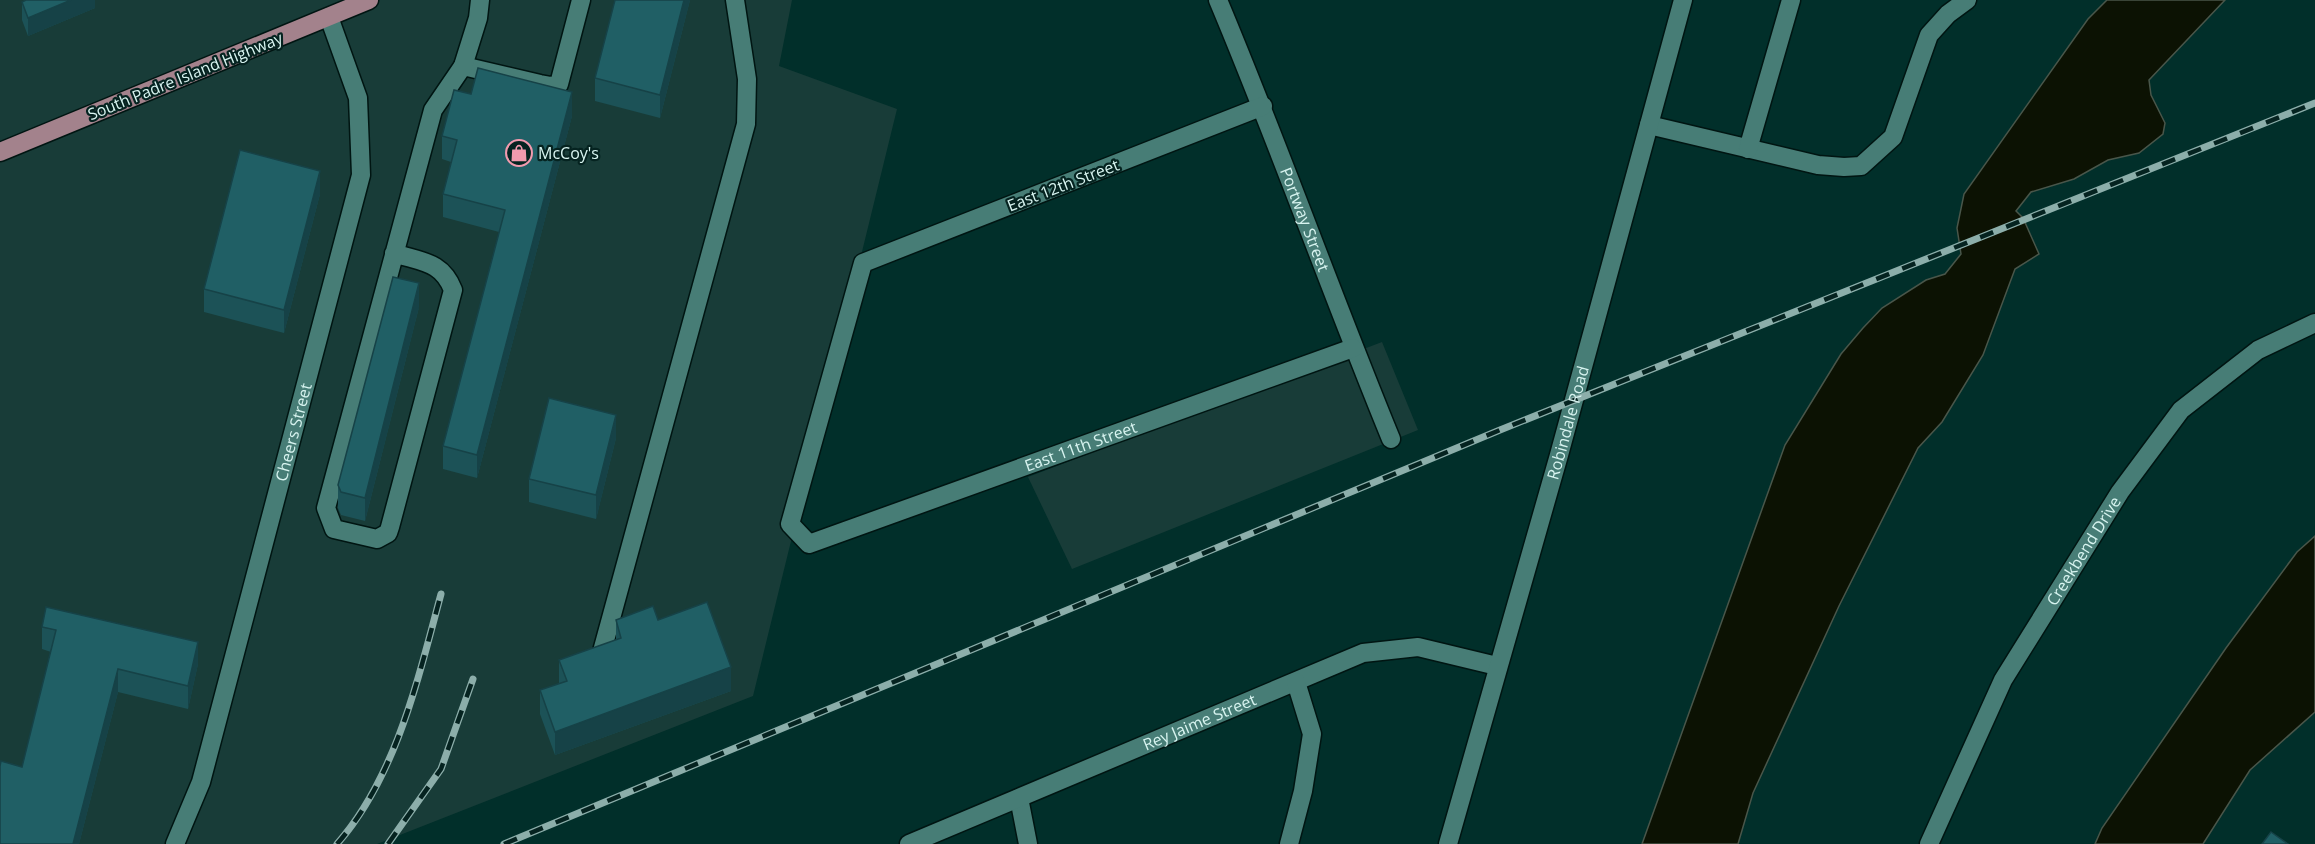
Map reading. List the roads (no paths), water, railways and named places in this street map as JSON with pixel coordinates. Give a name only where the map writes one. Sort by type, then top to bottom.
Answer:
[{"type":"main road","name":"South Padre Island Highway","points":[[0,152],[369,0]]},
{"type":"street","points":[[394,253],[439,268],[448,276],[453,290],[390,527],[388,533],[377,539],[334,530],[326,508],[394,253],[433,110],[463,66],[478,18],[480,0]]},
{"type":"street","points":[[463,66],[550,86],[559,84],[581,0]]},
{"type":"street","points":[[601,655],[746,124],[747,79],[735,0]]},
{"type":"street","name":"Portway Street","points":[[1218,0],[1263,106],[1353,348],[1390,439]]},
{"type":"street","name":"Robindale Road","points":[[1448,844],[1559,455],[1683,0]]},
{"type":"street","points":[[1749,149],[1791,0]]},
{"type":"street","points":[[1941,22],[1946,0]]},
{"type":"street","points":[[1649,125],[1818,165],[1844,168],[1861,166],[1893,137],[1929,35],[1967,0]]},
{"type":"street","name":"Cheers Street","points":[[175,844],[201,782],[361,175],[358,98],[329,17]]},
{"type":"street","name":"East 12th Street","points":[[809,544],[790,524],[862,263],[1263,106]]},
{"type":"street","name":"Creekbend Drive","points":[[1929,844],[2003,680],[2127,483],[2181,410],[2258,350],[2315,323]]},
{"type":"street","name":"East 11th Street","points":[[809,544],[1353,348]]},
{"type":"street","name":"Rey Jaime Street","points":[[909,844],[1363,653],[1418,647],[1497,666]]},
{"type":"street","points":[[1289,844],[1303,791],[1312,734],[1296,682]]},
{"type":"street","points":[[1019,798],[1028,844]]},
{"type":"railway","points":[[504,844],[1500,430],[2315,103]]},
{"type":"railway","points":[[337,844],[375,789],[390,758],[414,693],[441,594]]},
{"type":"railway","points":[[388,844],[441,769],[473,679]]},
{"type":"place","name":"McCoy's","points":[[519,153]]}]
